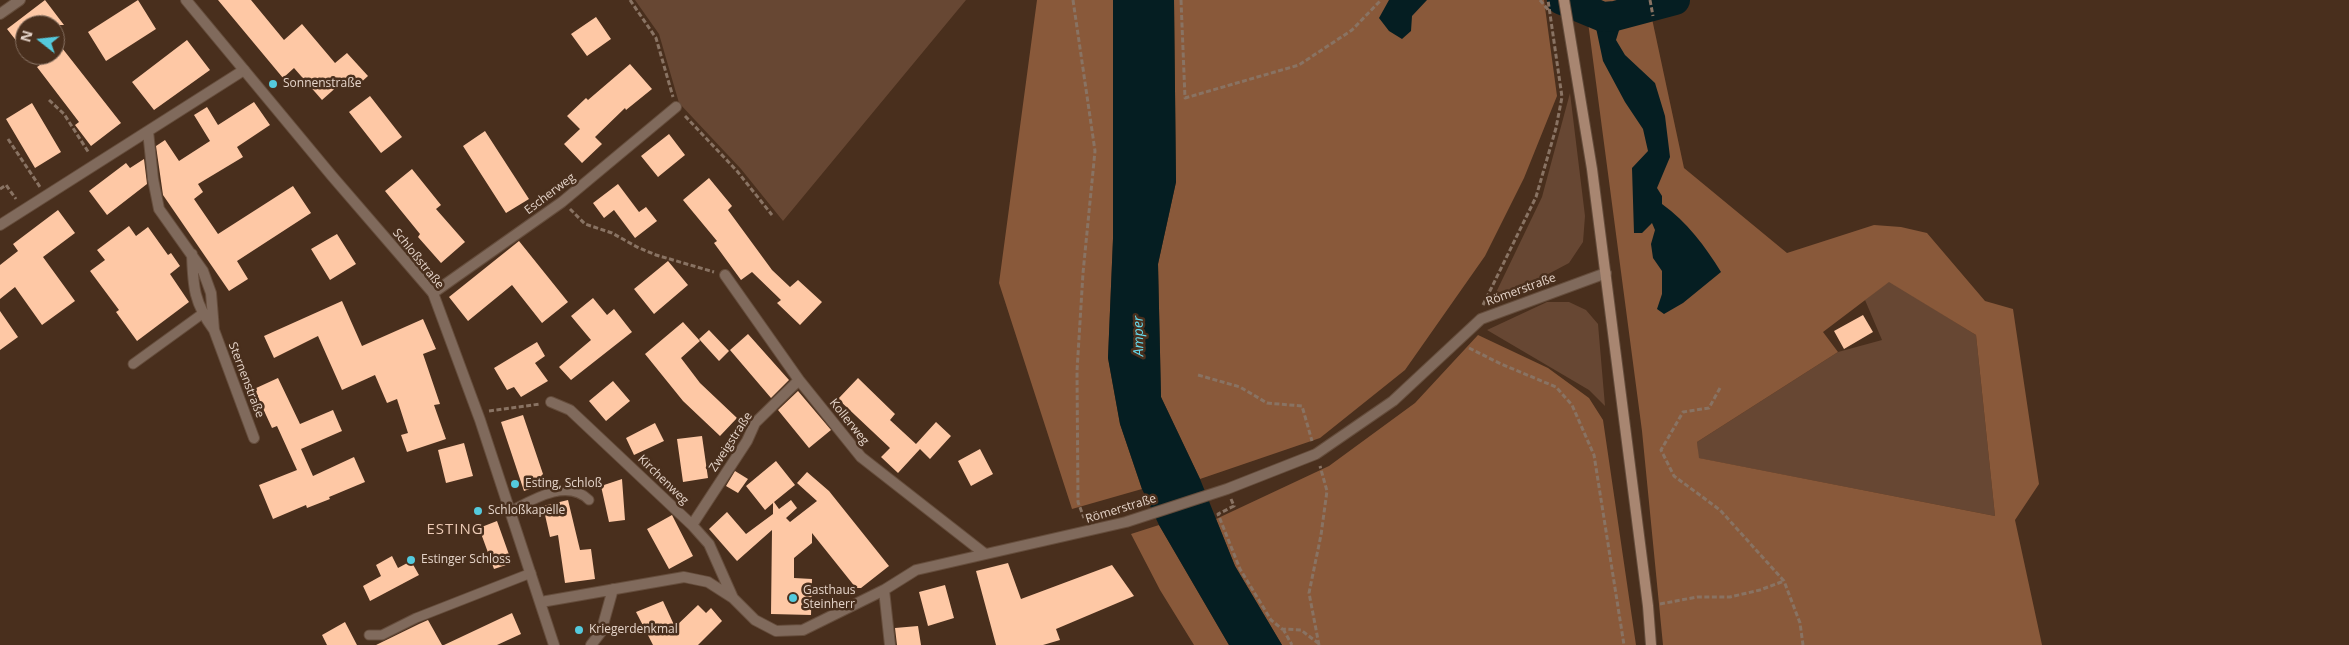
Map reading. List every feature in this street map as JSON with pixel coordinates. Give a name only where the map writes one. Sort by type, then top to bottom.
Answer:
[{"type":"main road","points":[[1565,5],[1592,169],[1606,273],[1648,606],[1651,645]]},
{"type":"street","points":[[0,14],[20,0]]},
{"type":"street","name":"Schloßstraße","points":[[186,0],[332,176],[433,293],[478,414],[554,645]]},
{"type":"street","points":[[0,225],[244,70]]},
{"type":"street","name":"Escherweg","points":[[433,293],[562,202],[676,107]]},
{"type":"street","name":"Sternenstraße","points":[[148,131],[153,178],[159,209],[203,271],[211,293],[214,330],[254,438]]},
{"type":"street","name":"Sternenstraße","points":[[192,254],[196,300],[202,314],[214,330]]},
{"type":"street","name":"Römerstraße","points":[[541,602],[684,577],[708,582],[733,598],[755,620],[776,631],[803,630],[884,590],[916,570],[1090,532],[1126,522],[1216,492],[1316,454],[1392,401],[1482,319],[1606,273]]},
{"type":"street","name":"Kollerweg","points":[[725,276],[799,380],[861,457],[985,554]]},
{"type":"street","name":"Zweigstraße","points":[[692,525],[747,440],[755,424],[799,380]]},
{"type":"street","name":"Kirchenweg","points":[[551,402],[570,410],[692,525],[709,544],[733,598]]},
{"type":"street","points":[[591,645],[601,632],[613,589]]},
{"type":"street","points":[[884,590],[890,645]]},
{"type":"lane","points":[[133,364],[202,314]]},
{"type":"lane","points":[[511,511],[543,494],[563,491],[583,495],[589,500]]},
{"type":"lane","points":[[369,635],[382,635],[416,618],[531,573]]},
{"type":"path","points":[[630,0],[656,38],[676,107],[737,170],[772,215]]},
{"type":"path","points":[[1073,0],[1095,151],[1077,370],[1078,502],[1090,532]]},
{"type":"path","points":[[1181,0],[1185,98],[1299,65],[1352,30],[1381,0]]},
{"type":"path","points":[[1540,0],[1550,13]]},
{"type":"path","points":[[1650,0],[1653,16]]},
{"type":"path","points":[[1479,310],[1536,197],[1556,128],[1562,98],[1548,1]]},
{"type":"path","points":[[49,100],[64,114],[96,164]]},
{"type":"path","points":[[8,140],[46,196]]},
{"type":"path","points":[[0,189],[6,185],[24,210]]},
{"type":"path","points":[[562,202],[585,224],[612,233],[656,255],[725,276]]},
{"type":"path","points":[[1456,342],[1501,364],[1556,387],[1572,405],[1594,455],[1624,645]]},
{"type":"path","points":[[1198,374],[1240,387],[1267,403],[1302,406],[1327,491],[1321,535],[1308,593],[1318,644]]},
{"type":"path","points":[[1720,388],[1709,408],[1683,412],[1662,450],[1674,476],[1720,510],[1784,581],[1800,623],[1803,645]]},
{"type":"path","points":[[478,414],[551,402]]},
{"type":"path","points":[[1233,504],[1234,506],[1218,514],[1240,570],[1271,620],[1282,629],[1292,644]]},
{"type":"path","points":[[1648,606],[1697,597],[1730,597],[1760,590],[1784,581]]},
{"type":"path","points":[[1282,629],[1301,630],[1318,644]]},
{"type":"shaded area","points":[[635,0],[966,0],[783,221],[741,169],[679,103],[659,34]]},
{"type":"shaded area","points":[[1037,0],[1113,0],[1113,239],[1108,358],[1120,424],[1142,489],[1072,509],[999,283]]},
{"type":"shaded area","points":[[1174,0],[1544,0],[1557,96],[1524,178],[1485,256],[1405,370],[1320,438],[1200,479],[1161,397],[1158,264],[1176,182]]},
{"type":"shaded area","points":[[1585,0],[1637,0],[1640,2],[1586,5]]},
{"type":"shaded area","points":[[1651,14],[1684,168],[1787,253],[1874,225],[1901,227],[1927,233],[1985,301],[2013,309],[2039,484],[2015,520],[2042,645],[1663,645],[1642,431],[1588,22]],"holes":[[[1889,282],[1976,335],[1995,516],[1699,458],[1697,442],[1838,352],[1823,332]]]},
{"type":"shaded area","points":[[1570,93],[1585,216],[1583,242],[1569,263],[1490,305],[1542,197]]},
{"type":"shaded area","points":[[1889,281],[1976,335],[1995,516],[1698,458],[1697,442],[1838,352],[1882,340],[1865,300]]},
{"type":"shaded area","points":[[1547,302],[1569,302],[1586,310],[1598,324],[1605,406],[1589,390],[1487,330]]},
{"type":"shaded area","points":[[1478,335],[1548,368],[1589,398],[1603,420],[1636,645],[1282,645],[1235,566],[1216,519],[1329,466],[1415,403]]},
{"type":"shaded area","points":[[1159,525],[1229,645],[1194,645],[1160,590],[1131,534]]},
{"type":"water","name":"Amper","points":[[1113,0],[1174,0],[1176,182],[1158,264],[1161,397],[1200,479],[1235,566],[1282,645],[1229,645],[1159,525],[1142,489],[1120,424],[1108,358],[1113,239]]},
{"type":"water","points":[[1389,0],[1427,0],[1412,16],[1411,31],[1402,39],[1389,31],[1379,18]]},
{"type":"water","points":[[1645,4],[1647,12],[1621,24],[1616,40],[1625,55],[1655,83],[1665,116],[1670,157],[1657,188],[1662,196],[1662,204],[1695,235],[1721,272],[1683,303],[1664,314],[1657,309],[1662,294],[1662,271],[1653,258],[1651,244],[1655,230],[1652,223],[1642,233],[1634,233],[1632,168],[1648,151],[1643,129],[1625,102],[1603,61],[1592,9]]},
{"type":"building","points":[[45,0],[56,15],[25,15]]},
{"type":"building","points":[[138,0],[156,29],[106,61],[88,32]]},
{"type":"building","points":[[218,0],[251,0],[284,40],[302,24],[335,63],[347,53],[368,76],[357,86],[349,76],[322,100],[294,68],[283,78]]},
{"type":"building","points":[[596,17],[611,39],[587,56],[571,34]]},
{"type":"building","points":[[15,23],[15,39],[7,29]]},
{"type":"building","points":[[187,40],[210,70],[154,110],[132,82]]},
{"type":"building","points":[[65,52],[121,123],[91,146],[75,125],[79,122],[37,67],[40,65],[65,65]]},
{"type":"building","points":[[630,64],[652,89],[626,110],[625,108],[595,137],[602,144],[582,163],[564,144],[580,129],[567,116],[586,98],[588,100]]},
{"type":"building","points":[[370,96],[402,137],[381,153],[349,112]]},
{"type":"building","points":[[254,102],[270,125],[237,147],[243,157],[198,184],[203,192],[194,199],[218,234],[293,186],[311,213],[237,261],[248,279],[229,291],[163,195],[156,146],[165,140],[179,161],[210,141],[194,115],[207,107],[218,125]]},
{"type":"building","points":[[32,103],[61,152],[35,168],[6,119]]},
{"type":"building","points":[[485,131],[529,199],[506,213],[463,146]]},
{"type":"building","points":[[669,134],[685,155],[658,177],[641,156]]},
{"type":"building","points":[[144,159],[147,184],[107,215],[89,191],[126,163],[130,168]]},
{"type":"building","points":[[412,169],[441,205],[436,209],[465,242],[441,263],[418,237],[420,234],[385,191]]},
{"type":"building","points":[[709,178],[732,206],[728,210],[772,270],[790,287],[798,280],[822,302],[800,325],[777,303],[781,300],[752,272],[741,280],[714,243],[717,241],[683,200]]},
{"type":"building","points":[[618,184],[639,212],[646,207],[657,221],[635,238],[614,210],[604,218],[593,203]]},
{"type":"building","points":[[58,210],[75,233],[43,257],[75,301],[42,325],[15,287],[0,299],[0,265],[18,251],[13,244]]},
{"type":"building","points":[[129,226],[136,236],[148,227],[168,255],[171,253],[180,266],[170,274],[189,302],[137,341],[116,312],[119,310],[90,271],[105,260],[97,250]]},
{"type":"building","points":[[337,234],[356,264],[330,280],[311,249]]},
{"type":"building","points":[[519,241],[568,302],[542,323],[512,285],[468,321],[449,297]]},
{"type":"building","points":[[668,261],[688,285],[654,314],[634,289]]},
{"type":"building","points":[[593,298],[607,315],[614,309],[632,332],[571,380],[559,367],[591,340],[571,316]]},
{"type":"building","points":[[342,301],[362,346],[423,319],[436,349],[423,354],[440,404],[434,405],[446,439],[407,452],[401,435],[408,433],[397,399],[387,403],[375,375],[342,390],[318,336],[274,358],[264,336]]},
{"type":"building","points":[[0,311],[18,337],[0,350]]},
{"type":"building","points":[[1863,315],[1873,332],[1844,349],[1834,331]]},
{"type":"building","points":[[683,322],[700,341],[681,358],[700,383],[737,418],[720,436],[683,401],[645,354]]},
{"type":"building","points":[[709,330],[729,351],[719,361],[699,339]]},
{"type":"building","points":[[748,334],[789,380],[771,398],[730,350]]},
{"type":"building","points":[[537,342],[545,356],[535,363],[548,381],[521,397],[514,387],[507,390],[494,368]]},
{"type":"building","points":[[278,378],[300,424],[333,410],[342,431],[301,449],[313,476],[354,457],[365,482],[329,497],[330,499],[307,508],[306,505],[273,519],[259,485],[297,470],[277,426],[272,428],[254,389]]},
{"type":"building","points":[[858,378],[895,414],[890,420],[916,444],[936,422],[951,436],[930,459],[920,449],[898,473],[881,457],[890,448],[838,399]]},
{"type":"building","points":[[613,381],[630,401],[606,421],[589,401]]},
{"type":"building","points":[[798,391],[831,430],[809,448],[778,410]]},
{"type":"building","points":[[523,415],[543,474],[541,476],[546,483],[524,491],[501,422]]},
{"type":"building","points":[[655,423],[664,441],[634,455],[626,438]]},
{"type":"building","points":[[702,436],[708,478],[683,482],[677,439]]},
{"type":"building","points":[[464,443],[473,476],[446,483],[438,450]]},
{"type":"building","points":[[980,449],[993,474],[971,486],[958,461]]},
{"type":"building","points":[[776,461],[795,485],[774,502],[779,509],[791,500],[797,508],[786,518],[790,522],[817,501],[797,483],[807,472],[829,491],[889,566],[861,588],[856,588],[812,533],[812,543],[794,558],[794,578],[812,579],[811,615],[771,614],[772,530],[737,561],[709,529],[727,512],[746,534],[773,514],[773,503],[765,510],[746,486]]},
{"type":"building","points":[[735,471],[748,479],[738,493],[726,486]]},
{"type":"building","points":[[622,479],[625,520],[609,522],[601,486]]},
{"type":"building","points":[[568,500],[580,550],[591,549],[595,579],[565,583],[558,535],[550,537],[543,506]]},
{"type":"building","points":[[672,515],[693,556],[669,569],[647,529]]},
{"type":"building","points":[[497,521],[512,563],[494,569],[479,528]]},
{"type":"building","points":[[392,556],[398,568],[411,561],[419,575],[370,601],[363,586],[381,576],[376,565]]},
{"type":"building","points":[[1008,563],[1021,599],[1112,565],[1134,596],[1056,629],[1060,640],[1043,645],[996,645],[976,571]]},
{"type":"building","points":[[945,585],[954,618],[928,626],[919,592]]},
{"type":"building","points":[[663,601],[675,627],[698,605],[706,613],[711,608],[722,621],[698,645],[653,645],[636,612]]},
{"type":"building","points":[[512,613],[521,634],[497,645],[444,645]]},
{"type":"building","points":[[428,620],[442,645],[376,645],[419,624]]},
{"type":"building","points":[[345,622],[357,645],[327,645],[322,635]]},
{"type":"building","points":[[918,626],[921,645],[897,645],[895,628]]},
{"type":"waterway","points":[[1562,0],[1603,17],[1615,16],[1675,0]]},
{"type":"place","name":"Sonnenstraße","points":[[273,84]]},
{"type":"place","name":"Esting, Schloß","points":[[515,484]]},
{"type":"place","name":"Schloßkapelle","points":[[478,511]]},
{"type":"place","name":"Estinger Schloss","points":[[411,560]]},
{"type":"place","name":"Gasthaus Steinherr","points":[[793,598]]},
{"type":"place","name":"Kriegerdenkmal","points":[[579,630]]},
{"type":"district","name":"ESTING","points":[[455,530]]}]
